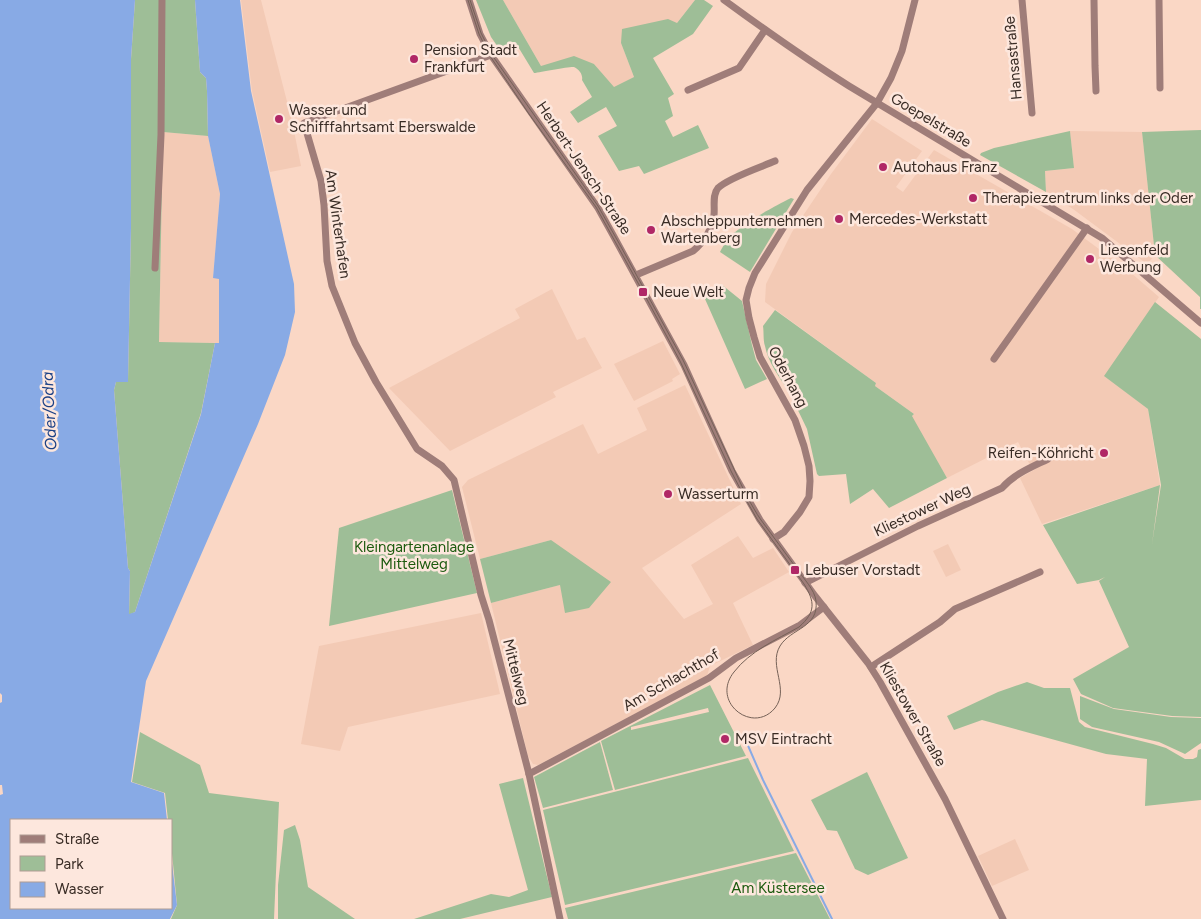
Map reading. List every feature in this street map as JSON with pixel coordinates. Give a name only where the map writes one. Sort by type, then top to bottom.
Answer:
[{"type":"street","points":[[155,268],[161,135],[162,0]]},
{"type":"street","name":"Herbert-Jensch-Straße","points":[[469,0],[480,34],[491,56],[598,208],[636,275],[689,376],[736,478],[773,539]]},
{"type":"street","name":"Goepelstraße","points":[[724,0],[819,67],[1102,238],[1201,323]]},
{"type":"street","name":"Oderhang","points":[[773,539],[784,532],[809,497],[809,466],[795,420],[760,357],[746,300],[749,288],[755,273],[807,190],[877,103],[891,78],[902,51],[915,0]]},
{"type":"street","name":"Hansastraße","points":[[1022,0],[1032,113]]},
{"type":"street","points":[[1094,0],[1096,92]]},
{"type":"street","points":[[1159,0],[1160,88]]},
{"type":"street","points":[[688,90],[739,68],[765,30]]},
{"type":"street","name":"Am Winterhafen","points":[[417,449],[376,382],[355,343],[332,286],[327,261],[321,181],[304,123],[491,56]]},
{"type":"street","points":[[636,275],[692,251],[701,244],[712,227],[714,200],[718,189],[729,181],[775,161]]},
{"type":"street","points":[[994,359],[1087,228]]},
{"type":"street","name":"Mittelweg","points":[[417,449],[442,466],[454,480],[481,595],[529,774],[560,919]]},
{"type":"street","name":"Kliestower Weg","points":[[805,583],[918,526],[1002,488],[1006,482],[1015,476],[1048,459]]},
{"type":"street","name":"Kliestower Straße","points":[[773,539],[871,667],[945,799],[1003,919]]},
{"type":"street","points":[[871,667],[940,622],[955,608],[1040,572]]},
{"type":"street","name":"Am Schlachthof","points":[[529,774],[709,678],[736,658],[800,625],[824,607]]},
{"type":"shaded area","points":[[241,0],[261,0],[292,121],[301,166],[270,172],[252,91]]},
{"type":"shaded area","points":[[503,0],[695,0],[677,23],[621,43],[634,77],[614,88],[594,64],[541,66]]},
{"type":"shaded area","points":[[872,119],[922,151],[896,187],[903,192],[934,150],[1072,229],[1130,272],[1159,297],[1105,376],[1148,409],[1160,485],[1042,524],[1020,478],[1056,457],[1054,452],[1030,465],[1018,442],[947,478],[911,417],[914,414],[875,386],[876,383],[765,302],[766,284],[792,232],[831,174]]},
{"type":"shaded area","points":[[1070,131],[1142,132],[1155,255],[1147,264],[1073,209],[1046,192],[1045,171],[1074,168]]},
{"type":"shaded area","points":[[163,132],[208,136],[220,194],[213,278],[219,278],[219,343],[159,342]]},
{"type":"shaded area","points":[[552,289],[577,340],[585,337],[602,368],[553,392],[556,397],[450,451],[389,388],[520,318],[515,309]]},
{"type":"shaded area","points":[[663,341],[680,374],[672,379],[673,381],[634,401],[614,364]]},
{"type":"shaded area","points":[[685,385],[741,504],[642,568],[684,619],[713,604],[691,565],[738,536],[753,558],[773,548],[789,572],[733,603],[753,645],[710,666],[707,676],[538,765],[533,764],[528,756],[491,603],[560,585],[566,613],[551,540],[480,559],[462,487],[468,480],[583,424],[598,454],[647,430],[637,408]]},
{"type":"shaded area","points":[[948,544],[961,570],[946,577],[933,551]]},
{"type":"shaded area","points":[[481,613],[500,694],[348,727],[340,751],[301,744],[319,646]]},
{"type":"shaded area","points":[[1015,839],[1029,870],[992,886],[978,856]]},
{"type":"green space","points":[[135,0],[195,0],[200,72],[206,78],[208,136],[163,132],[159,342],[215,343],[201,413],[135,612],[129,615],[130,571],[128,568],[114,390],[116,382],[128,381],[131,228],[131,59]]},
{"type":"green space","points":[[476,0],[503,0],[541,66],[574,56],[594,64],[614,87],[634,77],[621,43],[622,29],[668,19],[677,23],[695,0],[704,0],[713,6],[693,34],[653,58],[674,94],[668,98],[673,116],[665,121],[673,137],[698,125],[709,148],[644,174],[639,166],[619,171],[598,136],[617,126],[606,107],[578,123],[570,112],[592,97],[579,71],[572,67],[534,73],[517,45],[498,47],[491,37]]},
{"type":"green space","points":[[1201,130],[1200,309],[1200,297],[1155,255],[1142,132]]},
{"type":"green space","points":[[1070,131],[1074,168],[1045,171],[1046,192],[980,155],[994,148]]},
{"type":"green space","points":[[791,198],[794,199],[750,272],[720,252],[734,233],[749,222]]},
{"type":"green space","points":[[721,284],[742,301],[756,360],[767,379],[745,389],[705,299]]},
{"type":"green space","points":[[1155,302],[1201,339],[1201,717],[1172,716],[1113,708],[1081,694],[1073,679],[1129,647],[1099,581],[1105,577],[1077,584],[1043,525],[1160,485],[1152,544],[1161,485],[1148,409],[1104,376]]},
{"type":"green space","points":[[775,310],[876,383],[875,386],[914,414],[912,416],[947,478],[889,508],[873,489],[850,504],[846,474],[819,476],[807,429],[794,402],[800,398],[790,389],[788,390],[774,369],[766,352],[763,326]]},
{"type":"green space","name":"Kleingartenanlage Mittelweg","points":[[452,490],[477,593],[329,626],[339,528]]},
{"type":"green space","points":[[551,540],[611,582],[589,608],[565,613],[560,585],[491,603],[480,559]]},
{"type":"green space","points":[[1027,682],[1044,688],[1070,688],[1079,722],[1085,727],[1166,748],[1185,759],[1197,757],[1198,750],[1201,749],[1201,800],[1145,806],[1147,759],[1106,754],[982,720],[954,730],[947,716],[998,692]]},
{"type":"green space","points":[[710,685],[746,756],[615,790],[601,741]],"holes":[[[708,708],[709,712],[631,730],[631,727]]]},
{"type":"green space","points":[[1080,696],[1114,709],[1171,717],[1201,718],[1201,743],[1185,754],[1159,742],[1092,727],[1080,719]]},
{"type":"green space","points":[[140,732],[200,765],[209,793],[279,802],[274,919],[171,919],[177,905],[172,853],[172,819],[168,819],[165,793],[132,782]]},
{"type":"green space","points":[[600,742],[613,790],[543,808],[534,777]]},
{"type":"green space","points":[[748,758],[794,851],[565,905],[543,810]]},
{"type":"green space","points":[[867,772],[908,858],[868,875],[855,869],[837,831],[827,830],[811,800]]},
{"type":"green space","points":[[523,778],[552,897],[460,919],[414,919],[491,894],[509,897],[528,890],[499,784]]},
{"type":"green space","points":[[295,825],[300,840],[308,887],[355,919],[278,919],[278,885],[284,830]]},
{"type":"green space","name":"Am Küstersee","points":[[796,853],[830,919],[568,919],[565,908]]},
{"type":"water","name":"Oder/Odra","points":[[0,0],[135,0],[131,59],[131,228],[128,382],[116,382],[114,390],[128,568],[130,571],[129,614],[135,612],[201,414],[215,343],[219,343],[219,279],[213,278],[220,194],[208,136],[206,78],[200,72],[195,0],[240,0],[251,91],[294,284],[295,312],[285,355],[258,424],[146,681],[131,782],[164,793],[167,819],[10,819],[10,909],[172,909],[172,863],[177,905],[170,919],[0,919],[0,795],[3,794],[2,785],[0,785],[0,703],[2,702],[2,695],[0,693]]},
{"type":"waterway","points":[[746,741],[763,780],[832,919]]},
{"type":"tram line","points":[[468,0],[479,34],[490,56],[596,207],[680,361],[745,498],[757,519],[804,584],[810,596],[812,607],[805,622],[764,646],[748,658],[734,672],[728,683],[727,694],[731,704],[737,711],[746,716],[756,718],[766,715],[775,708],[779,701],[780,685],[776,661],[780,646],[813,617],[816,610],[815,597],[808,584],[761,520],[747,497],[683,360],[620,245],[598,206],[492,55],[481,33],[470,0]]},
{"type":"place","name":"Pension Stadt Frankfurt","points":[[414,59]]},
{"type":"place","name":"Wasser und Schifffahrtsamt Eberswalde","points":[[279,119]]},
{"type":"place","name":"Autohaus Franz","points":[[883,167]]},
{"type":"place","name":"Therapiezentrum links der Oder","points":[[973,198]]},
{"type":"place","name":"Mercedes-Werkstatt","points":[[839,219]]},
{"type":"place","name":"Abschleppunternehmen Wartenberg","points":[[651,230]]},
{"type":"place","name":"Liesenfeld Werbung","points":[[1090,259]]},
{"type":"place","name":"Neue Welt","points":[[643,292]]},
{"type":"place","name":"Reifen-Köhricht","points":[[1104,453]]},
{"type":"place","name":"Wasserturm","points":[[668,494]]},
{"type":"place","name":"Lebuser Vorstadt","points":[[795,570]]},
{"type":"place","name":"MSV Eintracht","points":[[725,739]]}]
